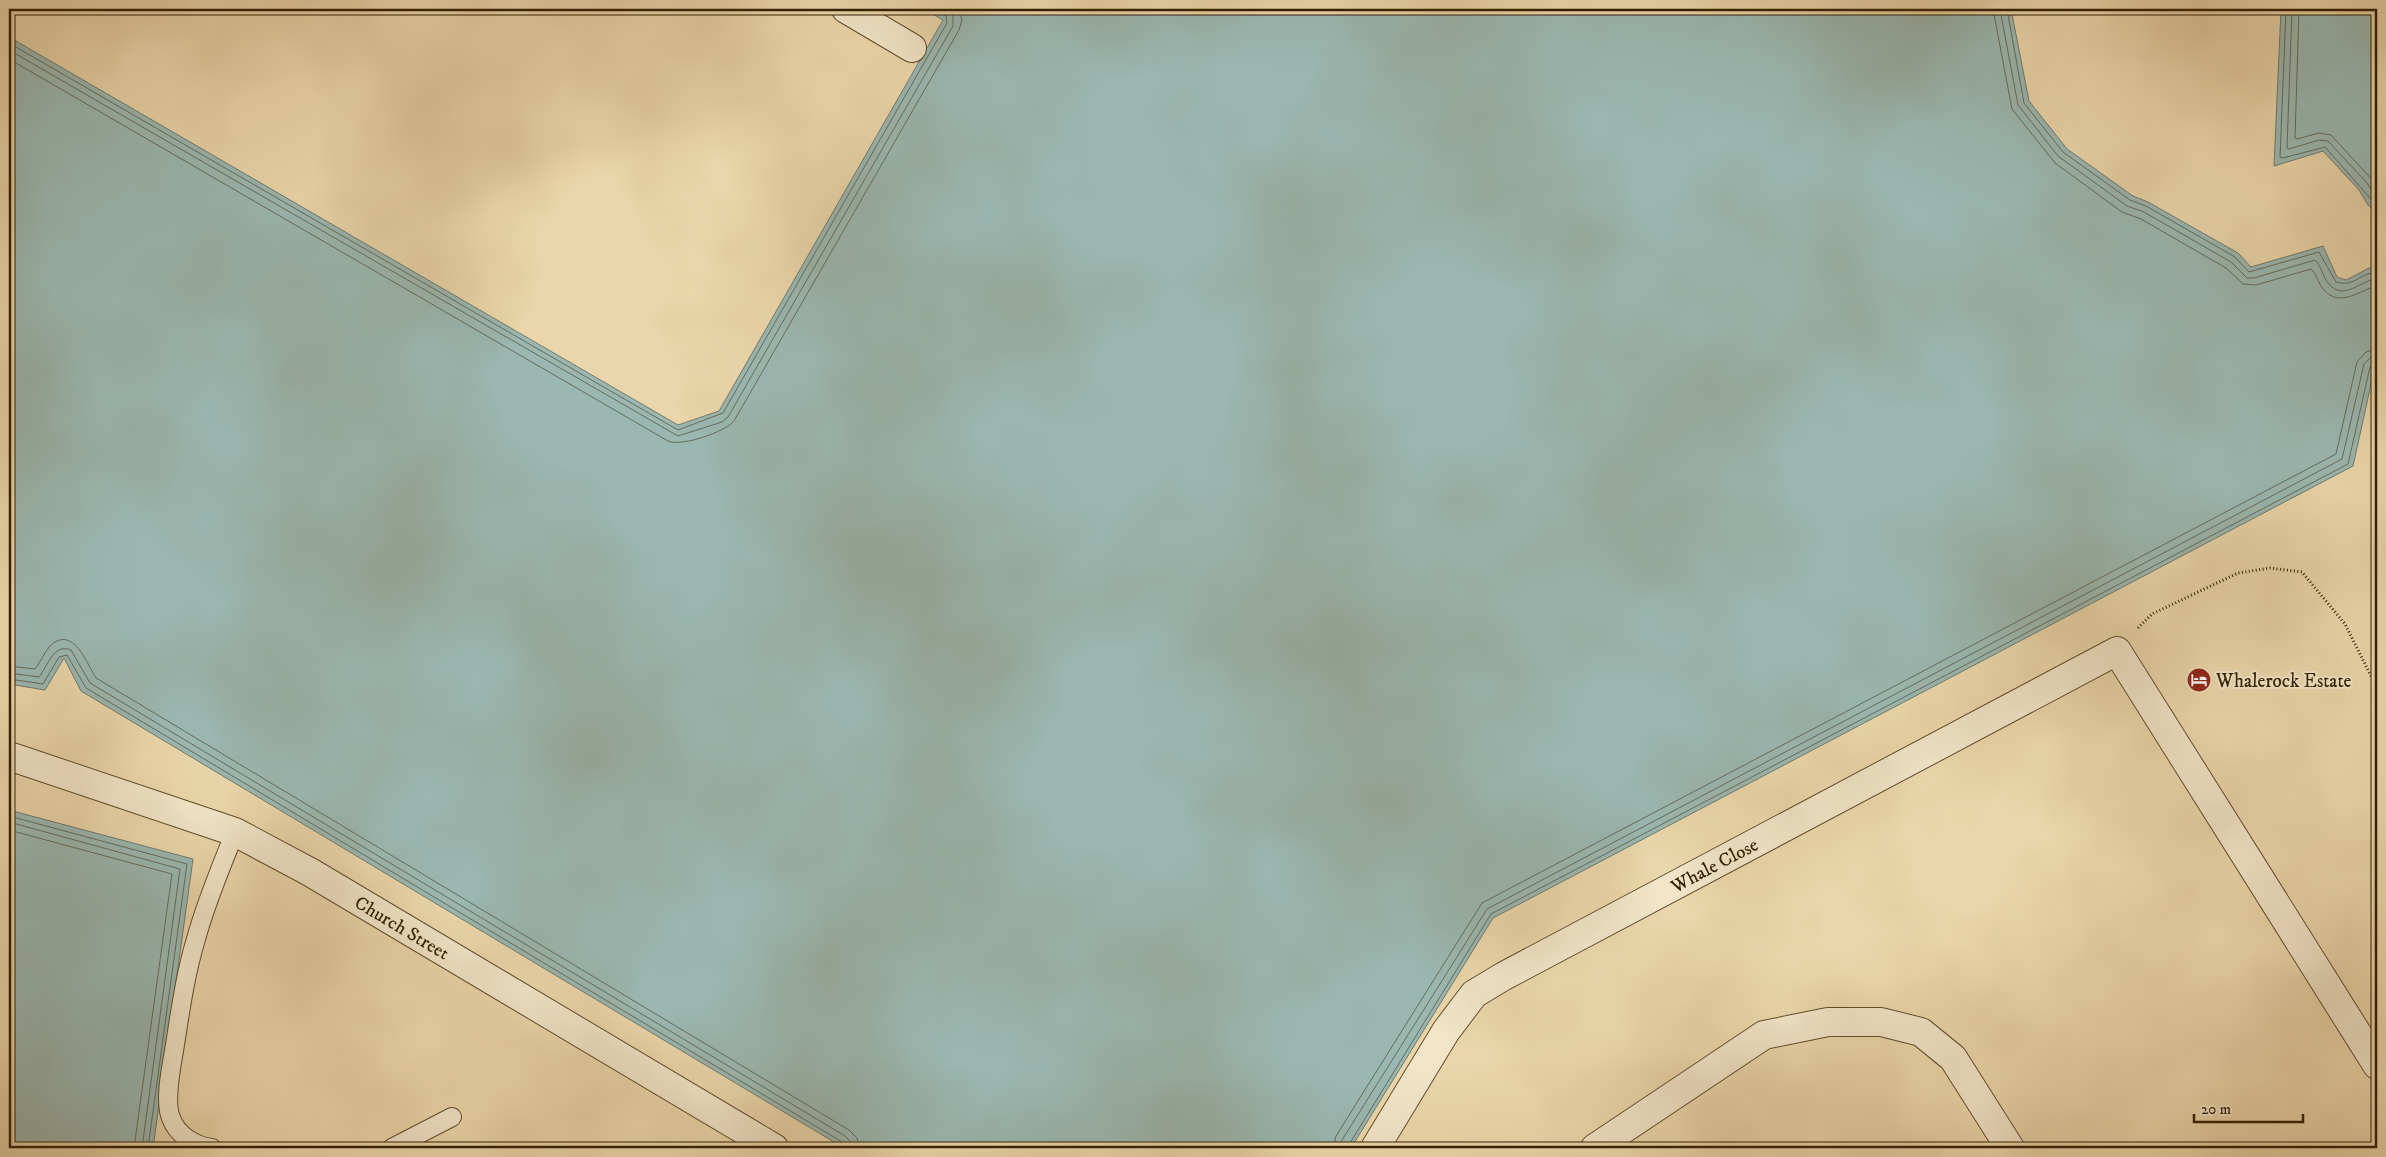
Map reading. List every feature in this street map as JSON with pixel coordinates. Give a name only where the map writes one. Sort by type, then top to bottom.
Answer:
[{"type":"street","points":[[846,9],[912,48]]},
{"type":"street","name":"Whale Close","points":[[1385,1145],[1446,1031],[1474,994],[1504,976],[2117,651],[2377,1065]]},
{"type":"street","name":"Church Street","points":[[9,756],[235,832],[310,872],[774,1148]]},
{"type":"street","points":[[1596,1148],[1764,1035],[1828,1022],[1881,1022],[1921,1032],[1953,1058],[2010,1148]]},
{"type":"lane","points":[[212,1148],[200,1146],[182,1134],[170,1118],[171,1071],[187,972],[207,903],[235,832]]},
{"type":"lane","points":[[392,1148],[452,1117]]},
{"type":"path","points":[[2152,614],[2238,573],[2270,568],[2302,572],[2345,624],[2377,688]]},
{"type":"water","points":[[924,9],[2011,9],[2029,101],[2067,149],[2133,196],[2148,202],[2238,253],[2251,267],[2323,246],[2337,277],[2346,280],[2373,266],[2377,269],[2377,357],[2353,466],[1493,918],[1351,1148],[844,1148],[81,691],[64,658],[45,690],[9,684],[9,37],[678,425],[719,411],[943,20]]},
{"type":"water","points":[[2281,9],[2377,9],[2377,213],[2368,205],[2359,190],[2323,151],[2274,166]]},
{"type":"water","points":[[9,810],[193,859],[153,1148],[9,1148]]},
{"type":"place","name":"Whalerock Estate","points":[[2199,680]]}]
